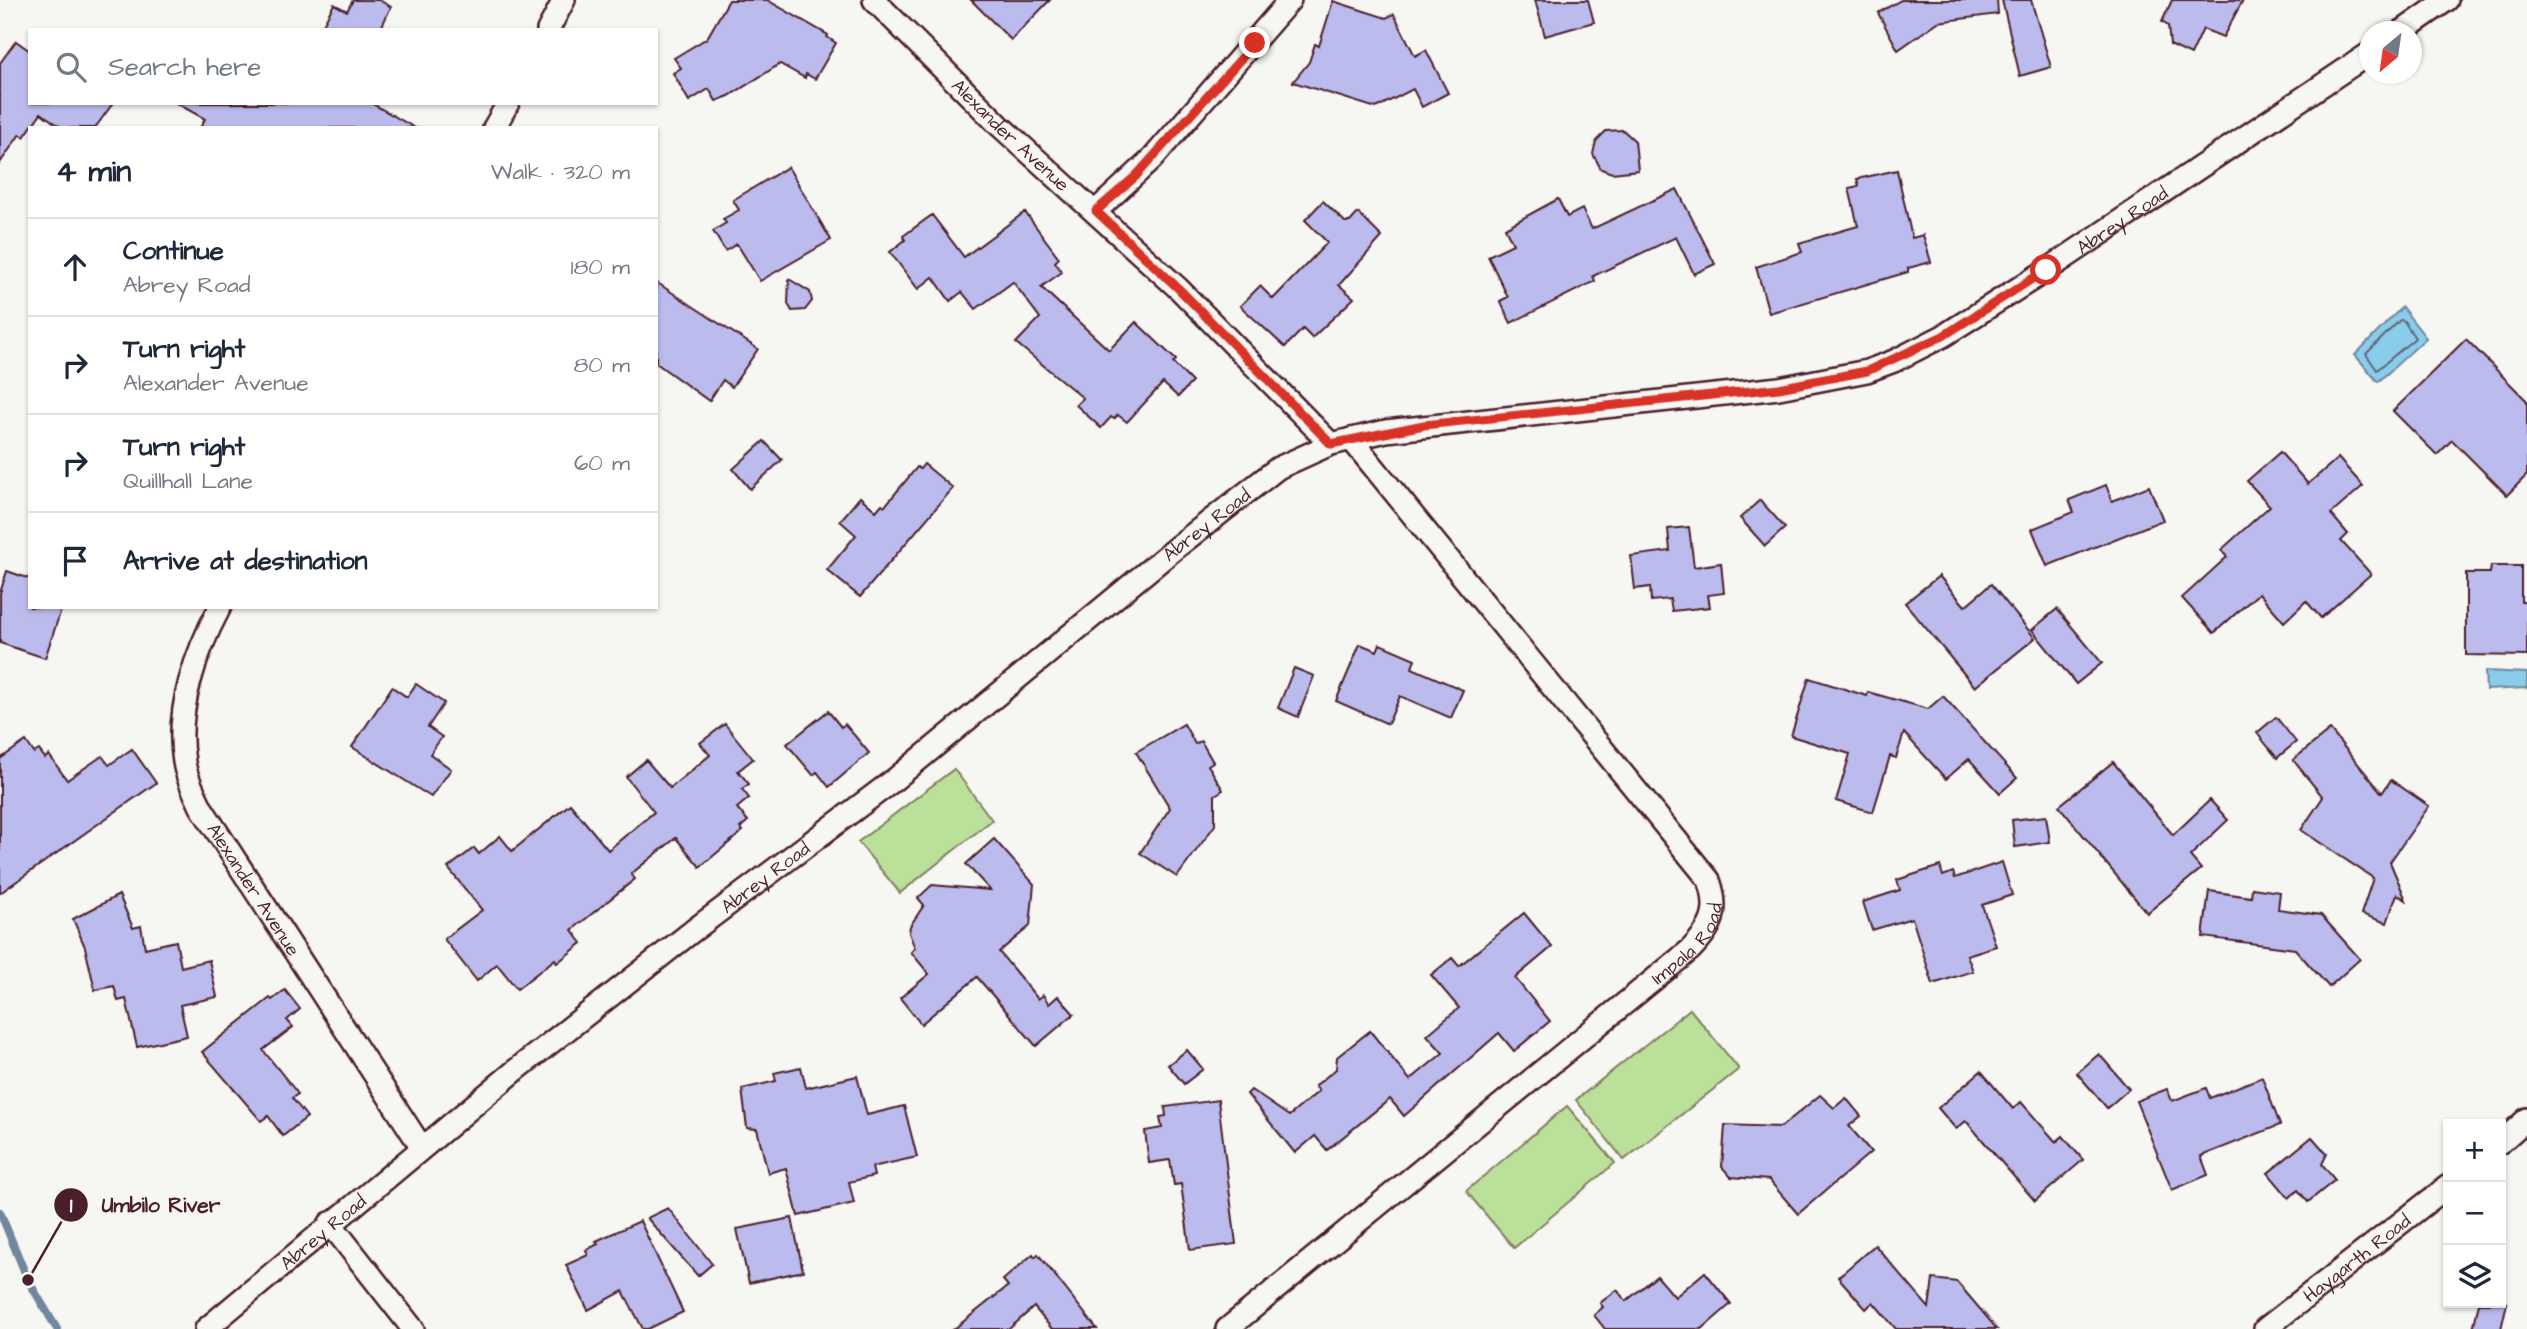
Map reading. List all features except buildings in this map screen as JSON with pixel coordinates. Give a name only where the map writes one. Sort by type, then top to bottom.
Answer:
[{"type":"street","points":[[549,28],[564,0]]},
{"type":"street","name":"Alexander Avenue","points":[[874,0],[1000,126],[1096,211],[1341,441]]},
{"type":"street","points":[[1096,211],[1152,159],[1290,0]]},
{"type":"street","points":[[2417,21],[2447,0]]},
{"type":"street","name":"Abrey Road","points":[[206,1329],[422,1148],[673,947],[894,780],[1278,468],[1341,441],[1424,425],[1803,384],[1867,371],[1894,361],[1943,336],[2046,270],[2359,60]]},
{"type":"street","points":[[495,126],[507,105]]},
{"type":"street","name":"Impala Road","points":[[1227,1329],[1690,950],[1710,928],[1716,911],[1709,880],[1341,441]]},
{"type":"street","name":"Alexander Avenue","points":[[219,609],[197,659],[185,713],[182,734],[184,764],[191,783],[201,807],[422,1148]]},
{"type":"street","points":[[2506,1138],[2527,1119]]},
{"type":"street","name":"Haygarth Road","points":[[2264,1329],[2443,1190]]},
{"type":"street","points":[[330,1223],[413,1329]]},
{"type":"green space","points":[[954,769],[992,820],[900,893],[858,842]]},
{"type":"green space","points":[[1690,1009],[1739,1069],[1624,1160],[1576,1100]]},
{"type":"green space","points":[[1567,1106],[1615,1163],[1514,1248],[1466,1191]]},
{"type":"water","points":[[2402,307],[2426,338],[2378,382],[2355,355]]},
{"type":"water","points":[[2485,671],[2527,673],[2527,688],[2486,690]]},
{"type":"waterway","points":[[0,1212],[28,1280],[57,1329]]},
{"type":"place","name":"Umbilo River","points":[[28,1280]]},
{"type":"route","points":[[1255,43],[1136,176],[1096,211],[1179,289],[1331,444],[1424,425],[1779,388],[1867,371],[1894,361],[1943,336],[2046,270]]}]
